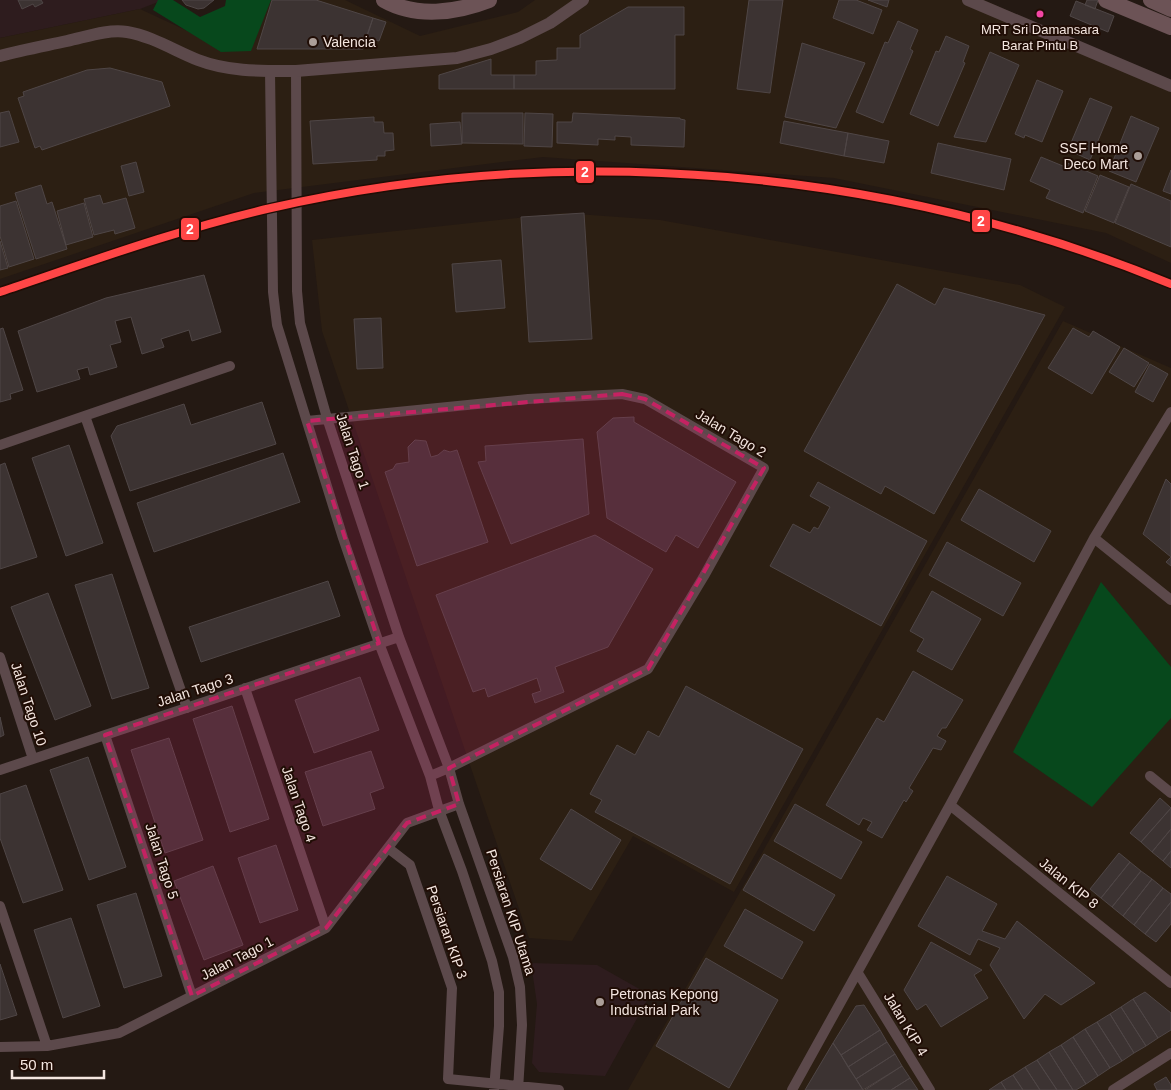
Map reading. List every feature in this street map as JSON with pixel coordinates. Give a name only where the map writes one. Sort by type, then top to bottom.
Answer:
[{"type":"highway","points":[[384,0],[416,11],[450,11],[488,0]]},
{"type":"highway","points":[[1106,0],[1171,27]]},
{"type":"highway","points":[[1151,0],[1171,8]]},
{"type":"street","points":[[0,56],[106,32],[126,32],[146,37],[200,60],[227,68],[296,71],[457,58],[491,49],[520,38],[550,23],[583,0]]},
{"type":"street","points":[[968,0],[1171,86]]},
{"type":"street","points":[[270,71],[273,292],[277,325],[343,538],[430,776],[439,810],[482,931],[498,992],[499,1026],[494,1087],[559,1090]]},
{"type":"street","name":"Jalan Tago 1","points":[[0,1047],[47,1046],[119,1033],[326,928],[408,823],[459,804],[449,768],[399,637],[327,418],[300,323],[297,291],[296,71]]},
{"type":"street","points":[[0,445],[230,366]]},
{"type":"street","name":"Jalan Tago 2","points":[[307,421],[528,399],[622,394],[645,399],[764,468],[704,576],[648,669],[430,776]]},
{"type":"street","points":[[792,1090],[950,805],[1094,538],[1171,412]]},
{"type":"street","points":[[85,416],[187,708]]},
{"type":"street","points":[[1094,538],[1171,600]]},
{"type":"street","name":"Jalan Tago 3","points":[[0,770],[399,637]]},
{"type":"street","name":"Jalan Tago 10","points":[[0,657],[32,759]]},
{"type":"street","name":"Jalan Tago 4","points":[[245,688],[326,928]]},
{"type":"street","name":"Jalan Tago 5","points":[[106,735],[192,996]]},
{"type":"street","points":[[1150,776],[1171,793]]},
{"type":"street","name":"Persiaran KIP Utama","points":[[459,804],[503,926],[520,987],[522,1025],[518,1088]]},
{"type":"street","name":"Jalan KIP 8","points":[[950,805],[1171,983]]},
{"type":"street","name":"Persiaran KIP 3","points":[[388,848],[410,866],[452,988],[448,1079],[494,1087]]},
{"type":"street","points":[[0,906],[47,1046]]},
{"type":"street","name":"Jalan KIP 4","points":[[858,973],[930,1090]]},
{"type":"street","points":[[1113,1090],[1171,1053]]},
{"type":"highlighted area","points":[[622,394],[645,399],[764,468],[648,669],[449,768],[459,804],[407,823],[326,928],[192,996],[105,735],[379,643],[307,421]]},
{"type":"shaded area","points":[[0,0],[163,0],[140,9],[0,38]]},
{"type":"shaded area","points":[[245,0],[345,0],[420,36],[518,12],[535,0],[984,0],[1171,82],[1171,263],[1106,233],[834,178],[543,157],[254,193],[0,279],[0,38],[140,9],[222,47]]},
{"type":"shaded area","points":[[563,213],[660,220],[1020,285],[1065,307],[734,892],[633,836],[572,941],[529,938],[322,331],[312,240]]},
{"type":"shaded area","points":[[1063,321],[1171,368],[1171,1090],[628,1090]]},
{"type":"shaded area","points":[[531,963],[597,965],[650,995],[605,1076],[539,1072],[532,1063],[537,1004]]},
{"type":"green space","points":[[158,0],[173,0],[200,17],[225,6],[226,0],[271,0],[251,51],[221,52],[153,10]]},
{"type":"green space","points":[[1101,582],[1171,667],[1171,718],[1092,807],[1013,752]]},
{"type":"building","points":[[18,0],[41,0],[43,3],[35,7],[33,4],[22,9]]},
{"type":"building","points":[[182,0],[214,0],[204,8],[198,9],[186,5]]},
{"type":"building","points":[[272,0],[316,0],[373,18],[363,49],[257,49]]},
{"type":"building","points":[[749,0],[783,0],[770,93],[737,89]]},
{"type":"building","points":[[839,0],[856,0],[882,10],[873,34],[833,18]]},
{"type":"building","points":[[868,0],[889,0],[887,7]]},
{"type":"building","points":[[1087,0],[1098,0],[1095,9],[1085,5]]},
{"type":"building","points":[[1076,1],[1114,16],[1108,32],[1070,16]]},
{"type":"building","points":[[628,7],[684,7],[684,35],[675,35],[675,89],[514,89],[514,75],[536,75],[536,61],[557,60],[557,48],[580,48],[580,35]]},
{"type":"building","points":[[373,18],[386,22],[379,41],[366,38]]},
{"type":"building","points":[[898,21],[918,30],[910,49],[913,51],[883,123],[856,112],[885,42],[888,43]]},
{"type":"building","points":[[946,36],[969,46],[963,62],[965,63],[938,126],[910,114],[936,51],[939,52]]},
{"type":"building","points":[[802,43],[865,63],[836,128],[785,117]]},
{"type":"building","points":[[990,52],[1019,65],[986,142],[954,137]]},
{"type":"building","points":[[491,59],[491,75],[514,75],[514,89],[439,89],[439,75]]},
{"type":"building","points":[[110,68],[162,82],[170,106],[42,150],[40,146],[35,148],[18,98],[24,96],[23,92],[87,70]]},
{"type":"building","points":[[1037,80],[1063,91],[1042,142],[1025,135],[1024,138],[1015,134]]},
{"type":"building","points":[[1090,98],[1112,107],[1090,160],[1068,150]]},
{"type":"building","points":[[9,111],[19,142],[0,147],[0,113]]},
{"type":"building","points":[[462,113],[523,113],[523,144],[462,143]]},
{"type":"building","points":[[525,113],[553,114],[552,147],[524,146]]},
{"type":"building","points":[[573,113],[680,118],[685,120],[684,147],[631,145],[631,137],[615,136],[615,140],[598,139],[598,145],[557,143],[557,122],[572,122]]},
{"type":"building","points":[[1131,116],[1159,128],[1136,182],[1109,171]]},
{"type":"building","points":[[374,117],[374,122],[383,122],[384,133],[393,133],[394,150],[385,151],[385,156],[377,156],[377,160],[313,164],[310,121]]},
{"type":"building","points":[[784,121],[848,133],[844,156],[780,143]]},
{"type":"building","points":[[460,122],[462,144],[431,146],[430,124]]},
{"type":"building","points":[[848,133],[889,141],[884,163],[844,156]]},
{"type":"building","points":[[938,143],[1011,159],[1004,190],[931,173]]},
{"type":"building","points":[[1041,157],[1063,166],[1065,162],[1098,176],[1083,213],[1046,198],[1050,190],[1030,181]]},
{"type":"building","points":[[136,162],[144,192],[129,196],[121,166]]},
{"type":"building","points":[[1171,170],[1171,194],[1163,191]]},
{"type":"building","points":[[1100,175],[1129,187],[1114,223],[1085,211]]},
{"type":"building","points":[[1131,184],[1171,201],[1171,247],[1115,223]]},
{"type":"building","points":[[41,185],[47,204],[52,202],[67,249],[36,259],[15,193]]},
{"type":"building","points":[[100,195],[103,204],[126,198],[135,228],[115,234],[114,230],[94,235],[84,199]]},
{"type":"building","points":[[16,201],[34,259],[9,267],[0,236],[0,206]]},
{"type":"building","points":[[84,203],[93,237],[66,245],[57,211]]},
{"type":"building","points":[[584,213],[592,339],[529,342],[521,217]]},
{"type":"building","points":[[0,241],[8,268],[0,270]]},
{"type":"building","points":[[501,260],[505,308],[456,312],[452,264]]},
{"type":"building","points":[[204,275],[221,332],[192,341],[189,330],[161,339],[164,347],[142,354],[131,317],[115,321],[121,342],[110,345],[117,367],[90,375],[88,367],[77,370],[80,379],[37,392],[18,331],[106,298]]},
{"type":"building","points":[[897,284],[935,305],[944,288],[1045,315],[934,514],[885,486],[881,494],[804,451]]},
{"type":"building","points":[[381,318],[383,368],[357,369],[354,319]]},
{"type":"building","points":[[3,328],[23,390],[10,394],[11,399],[0,402],[0,329]]},
{"type":"building","points":[[1073,328],[1089,337],[1093,331],[1120,347],[1092,394],[1048,368]]},
{"type":"building","points":[[1124,348],[1149,363],[1134,387],[1109,372]]},
{"type":"building","points":[[1150,364],[1168,374],[1153,402],[1135,392]]},
{"type":"building","points":[[262,402],[276,444],[130,491],[111,436],[117,426],[184,404],[191,425]]},
{"type":"building","points":[[634,417],[634,422],[736,482],[698,548],[676,535],[666,552],[607,518],[597,432],[613,418]]},
{"type":"building","points":[[583,439],[589,514],[511,544],[478,462],[486,461],[485,446]]},
{"type":"building","points":[[415,440],[426,441],[431,457],[438,455],[444,450],[450,452],[457,450],[488,542],[417,566],[385,472],[393,469],[396,464],[409,462],[408,447]]},
{"type":"building","points":[[69,445],[103,543],[66,556],[32,458]]},
{"type":"building","points":[[283,453],[300,502],[154,552],[137,503]]},
{"type":"building","points":[[5,463],[37,557],[0,569],[0,465]]},
{"type":"building","points":[[1166,479],[1171,484],[1171,557],[1143,534]]},
{"type":"building","points":[[818,482],[927,541],[881,626],[770,566],[793,524],[810,533],[814,527],[818,529],[830,507],[810,496]]},
{"type":"building","points":[[979,489],[1051,531],[1034,562],[961,520]]},
{"type":"building","points":[[595,535],[653,569],[608,647],[555,667],[564,692],[535,703],[532,694],[541,691],[537,678],[488,697],[485,688],[473,692],[436,595]]},
{"type":"building","points":[[947,542],[1021,583],[1003,616],[929,575]]},
{"type":"building","points":[[1171,557],[1171,566],[1166,562]]},
{"type":"building","points":[[112,574],[149,688],[112,699],[75,585]]},
{"type":"building","points":[[328,581],[340,616],[201,662],[189,627]]},
{"type":"building","points":[[932,591],[981,619],[952,670],[917,651],[924,639],[910,631]]},
{"type":"building","points":[[48,593],[91,706],[55,720],[11,607]]},
{"type":"building","points":[[913,671],[963,700],[946,728],[942,728],[937,736],[946,741],[941,750],[933,748],[909,788],[913,791],[906,802],[904,800],[882,838],[867,830],[872,822],[863,818],[859,825],[826,805],[877,718],[884,722]]},
{"type":"building","points":[[360,677],[379,730],[314,753],[295,700]]},
{"type":"building","points":[[686,686],[803,749],[730,884],[595,812],[602,800],[590,794],[617,745],[635,755],[648,731],[659,737]]},
{"type":"building","points":[[232,706],[269,819],[230,832],[193,719]]},
{"type":"building","points":[[0,717],[4,735],[0,737]]},
{"type":"building","points":[[169,738],[203,840],[165,853],[131,750]]},
{"type":"building","points":[[371,751],[384,788],[370,793],[375,809],[323,826],[305,772]]},
{"type":"building","points":[[88,757],[126,867],[89,880],[50,770]]},
{"type":"building","points":[[26,785],[63,890],[23,903],[0,838],[0,794]]},
{"type":"building","points":[[1160,798],[1171,808],[1141,842],[1130,833]]},
{"type":"building","points":[[795,804],[862,842],[841,879],[774,841]]},
{"type":"building","points":[[1171,808],[1171,829],[1152,852],[1141,842]]},
{"type":"building","points":[[571,809],[621,840],[591,890],[540,859]]},
{"type":"building","points":[[1171,829],[1171,851],[1163,861],[1152,852]]},
{"type":"building","points":[[276,845],[298,910],[260,923],[238,858]]},
{"type":"building","points":[[1171,851],[1171,868],[1163,861]]},
{"type":"building","points":[[1119,853],[1130,862],[1101,898],[1090,889]]},
{"type":"building","points":[[764,854],[835,895],[814,931],[743,890]]},
{"type":"building","points":[[1130,862],[1141,871],[1112,907],[1101,898]]},
{"type":"building","points":[[213,866],[243,945],[204,960],[174,881]]},
{"type":"building","points":[[1141,871],[1152,879],[1123,916],[1112,907]]},
{"type":"building","points":[[947,876],[997,904],[982,931],[1005,939],[1017,921],[1095,983],[1061,1005],[1045,994],[1024,1019],[990,965],[1000,948],[978,939],[970,955],[918,926]]},
{"type":"building","points":[[1152,879],[1163,888],[1134,925],[1123,916]]},
{"type":"building","points":[[1163,888],[1171,894],[1171,902],[1145,934],[1134,925]]},
{"type":"building","points":[[136,893],[162,976],[124,988],[97,905]]},
{"type":"building","points":[[1171,902],[1171,924],[1156,942],[1145,934]]},
{"type":"building","points":[[745,909],[803,942],[782,979],[724,946]]},
{"type":"building","points":[[71,918],[100,1006],[63,1018],[34,930]]},
{"type":"building","points":[[931,942],[982,970],[974,975],[988,998],[941,1027],[926,1004],[917,1010],[904,990]]},
{"type":"building","points":[[706,958],[778,1000],[729,1088],[656,1046]]},
{"type":"building","points":[[0,964],[17,1015],[0,1020]]},
{"type":"building","points":[[1145,992],[1171,1013],[1171,1030],[1158,1038],[1133,999]]},
{"type":"building","points":[[1133,999],[1158,1038],[1146,1046],[1121,1007]]},
{"type":"building","points":[[864,1005],[880,1030],[841,1055],[833,1043],[856,1006]]},
{"type":"building","points":[[1121,1007],[1146,1046],[1134,1053],[1110,1014]]},
{"type":"building","points":[[1110,1014],[1134,1053],[1122,1061],[1097,1022]]},
{"type":"building","points":[[1097,1022],[1122,1061],[1110,1068],[1085,1029]]},
{"type":"building","points":[[1085,1029],[1110,1068],[1098,1076],[1073,1037]]},
{"type":"building","points":[[880,1030],[887,1042],[848,1067],[841,1055]]},
{"type":"building","points":[[1073,1037],[1098,1076],[1086,1084],[1061,1045]]},
{"type":"building","points":[[887,1042],[895,1054],[856,1079],[848,1067]]},
{"type":"building","points":[[833,1043],[841,1055],[863,1090],[805,1090]]},
{"type":"building","points":[[1061,1045],[1086,1084],[1076,1090],[1073,1090],[1049,1052]]},
{"type":"building","points":[[1049,1052],[1073,1090],[1057,1090],[1037,1060]]},
{"type":"building","points":[[895,1054],[902,1066],[863,1090],[856,1079]]},
{"type":"building","points":[[1037,1060],[1057,1090],[1040,1090],[1025,1067]]},
{"type":"building","points":[[902,1066],[910,1078],[891,1090],[865,1090]]},
{"type":"building","points":[[1025,1067],[1040,1090],[1023,1090],[1013,1075]]},
{"type":"building","points":[[1013,1075],[1023,1090],[1006,1090],[1001,1082]]},
{"type":"building","points":[[1166,1077],[1171,1085],[1171,1090],[1157,1090],[1154,1084]]},
{"type":"building","points":[[910,1078],[918,1090],[891,1090]]},
{"type":"building","points":[[1001,1082],[1006,1090],[989,1090]]},
{"type":"rail line","name":"2","points":[[0,292],[168,236],[271,208],[384,187],[498,175],[612,172],[727,177],[841,191],[953,214],[1064,245],[1171,284]]},
{"type":"place","name":"MRT Sri Damansara Barat Pintu B","points":[[1040,14]]},
{"type":"place","name":"Valencia","points":[[313,42]]},
{"type":"place","name":"SSF Home Deco Mart","points":[[1138,156]]},
{"type":"place","name":"Petronas Kepong Industrial Park","points":[[600,1002]]}]
